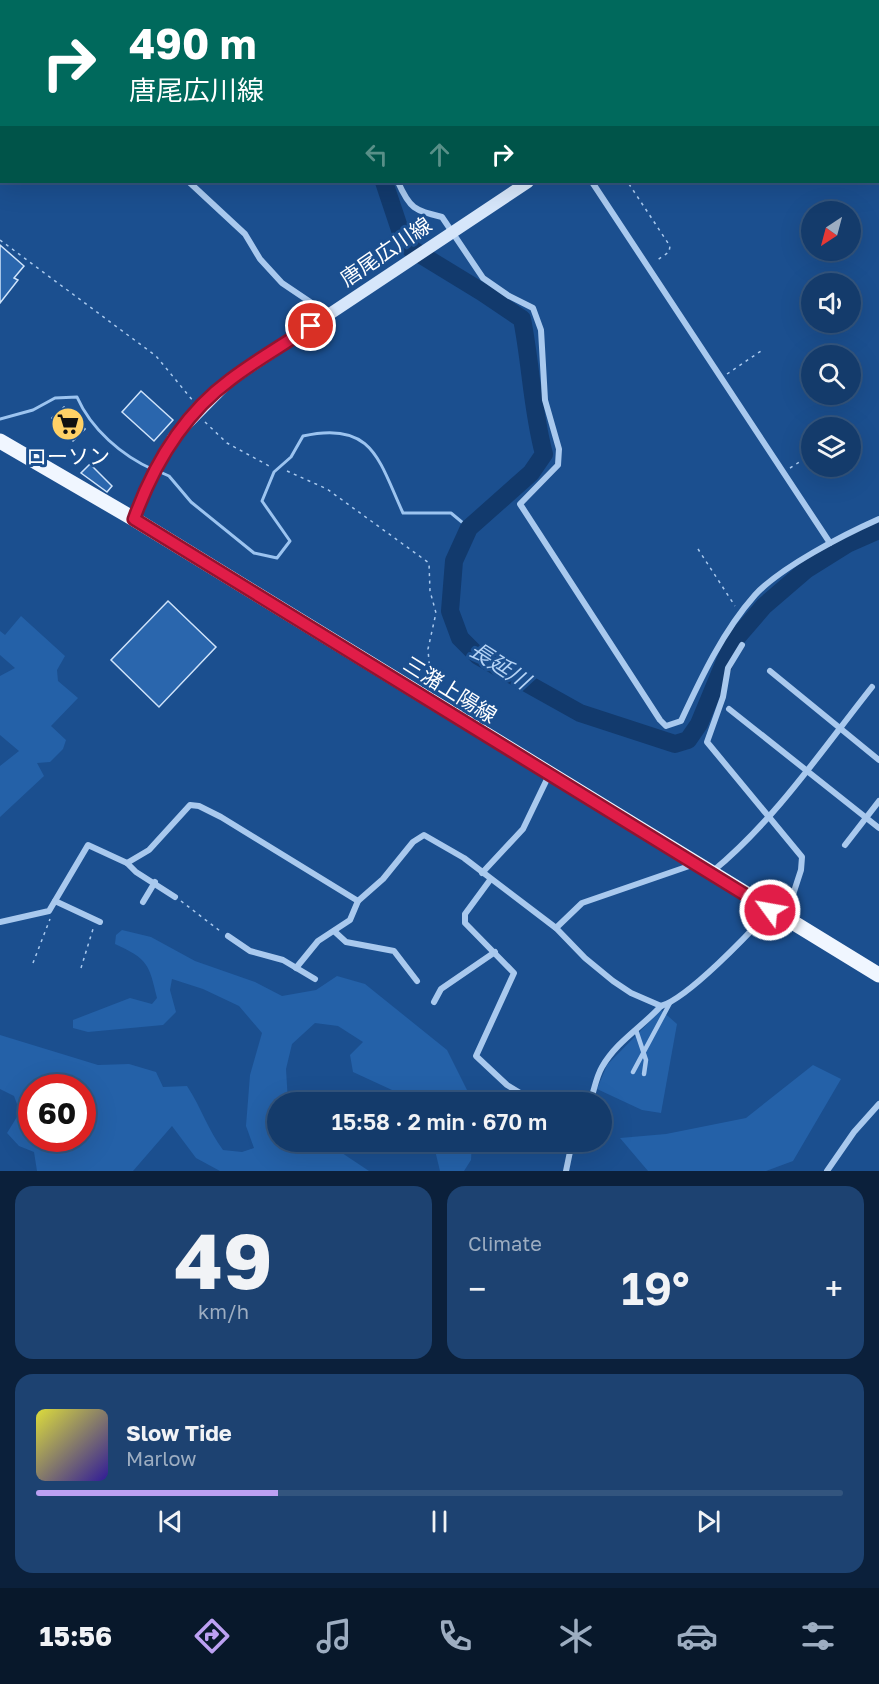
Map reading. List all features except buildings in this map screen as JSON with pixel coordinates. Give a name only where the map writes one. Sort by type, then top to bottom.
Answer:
[{"type":"main road","name":"唐尾広川線","points":[[134,519],[141,499],[173,438],[199,408],[229,381],[411,256],[526,183]]},
{"type":"main road","name":"三潴上陽線","points":[[0,441],[134,519],[429,703],[879,975]]},
{"type":"street","points":[[190,183],[245,234],[260,259],[282,283],[328,314]]},
{"type":"street","points":[[398,183],[407,203],[417,211],[442,217],[449,233],[475,270],[508,296],[534,308],[541,330],[544,400],[560,449],[558,465],[520,504],[666,726],[681,721],[710,663],[742,612],[770,583],[830,543],[879,519]]},
{"type":"street","points":[[593,183],[830,543]]},
{"type":"street","points":[[742,645],[728,668],[723,697],[707,742],[802,857],[801,870],[785,919]]},
{"type":"street","points":[[770,672],[879,759]]},
{"type":"street","points":[[710,873],[744,845],[769,818],[873,687]]},
{"type":"street","points":[[729,709],[879,828]]},
{"type":"street","points":[[482,873],[522,830],[549,775]]},
{"type":"street","points":[[845,845],[879,801]]},
{"type":"street","points":[[128,863],[149,850],[190,805],[199,806],[312,871],[358,901]]},
{"type":"street","points":[[296,968],[318,941],[350,920],[358,901],[383,879],[413,842],[424,835],[464,858],[556,928],[585,958],[613,981],[631,993],[661,1006]]},
{"type":"street","points":[[0,922],[49,911],[88,845],[128,863],[136,872],[155,882],[175,897]]},
{"type":"street","points":[[556,928],[582,903],[694,864]]},
{"type":"street","points":[[490,880],[465,914],[465,922],[514,973],[476,1056],[507,1085],[519,1092]]},
{"type":"street","points":[[142,902],[155,882]]},
{"type":"street","points":[[53,905],[98,921]]},
{"type":"street","points":[[594,1092],[602,1068],[617,1046],[661,1006],[670,1004],[744,940],[770,910]]},
{"type":"street","points":[[334,931],[346,942],[394,951],[417,981]]},
{"type":"street","points":[[228,936],[250,951],[283,960],[315,979]]},
{"type":"street","points":[[434,1002],[441,989],[495,952]]},
{"type":"street","points":[[827,1171],[854,1131],[879,1104]]},
{"type":"street","points":[[566,1171],[571,1152]]},
{"type":"lane","points":[[633,1072],[670,1004]]},
{"type":"lane","points":[[636,1030],[644,1053],[644,1074]]},
{"type":"path","points":[[629,184],[670,246],[669,252],[648,267]]},
{"type":"path","points":[[0,240],[156,356],[199,408],[207,425],[227,443],[271,467]]},
{"type":"path","points":[[721,378],[761,351]]},
{"type":"path","points":[[783,472],[801,461]]},
{"type":"path","points":[[287,471],[327,489],[429,563],[430,591],[436,613],[428,649],[432,678],[429,703]]},
{"type":"path","points":[[698,549],[736,607],[742,612]]},
{"type":"path","points":[[175,897],[228,936]]},
{"type":"path","points":[[33,963],[53,905]]},
{"type":"path","points":[[81,968],[98,921]]},
{"type":"shaded area","points":[[21,616],[65,656],[57,670],[58,681],[78,698],[51,726],[66,740],[63,749],[50,762],[37,763],[44,776],[0,817],[0,766],[19,751],[0,735],[0,676],[15,668],[0,655],[0,631],[5,635]]},
{"type":"shaded area","points":[[122,930],[151,937],[195,961],[255,982],[282,996],[316,990],[337,976],[365,984],[447,1050],[468,1092],[392,1090],[353,1072],[350,1055],[363,1042],[338,1026],[315,1023],[292,1044],[286,1069],[287,1092],[267,1092],[267,1152],[342,1152],[369,1171],[220,1171],[196,1158],[172,1126],[133,1171],[37,1171],[34,1152],[96,1152],[96,1074],[18,1074],[18,1107],[14,1096],[0,1089],[0,1035],[98,1065],[129,1064],[156,1072],[163,1087],[187,1086],[223,1150],[242,1152],[254,1148],[246,1126],[250,1075],[262,1033],[239,1006],[203,989],[172,979],[170,990],[176,1012],[163,1025],[88,1032],[73,1028],[73,1020],[130,998],[152,1004],[157,998],[152,977],[145,964],[134,954],[115,944],[116,935]]},
{"type":"shaded area","points":[[661,1010],[677,1024],[661,1113],[642,1110],[612,1096],[612,1092],[597,1089],[607,1065]]},
{"type":"shaded area","points":[[813,1065],[841,1079],[793,1161],[766,1171],[648,1171],[620,1138],[666,1134],[746,1118]]},
{"type":"shaded area","points":[[18,1115],[18,1145],[7,1133]]},
{"type":"shaded area","points":[[435,1152],[471,1152],[471,1160],[464,1171],[440,1171]]},
{"type":"waterway","name":"長延川","points":[[384,183],[401,233],[410,248],[522,319],[544,454],[531,473],[469,528],[454,561],[450,611],[460,638],[478,656],[580,713],[675,744],[688,740],[699,724],[733,642],[764,606],[807,569],[847,544],[879,530]]},
{"type":"waterway","points":[[0,419],[33,410],[55,398],[77,397],[90,420],[109,440],[130,457],[154,470]]},
{"type":"waterway","points":[[160,472],[169,476],[191,502],[254,553],[277,558],[290,541],[262,501],[274,472],[291,457],[303,436],[326,433],[345,434],[359,440],[370,449],[387,477],[403,513],[451,513],[469,528]]},
{"type":"place","name":"ローソン","points":[[68,424]]},
{"type":"route","points":[[311,326],[229,381],[199,408],[173,438],[141,499],[134,519],[429,703],[770,910]]}]
